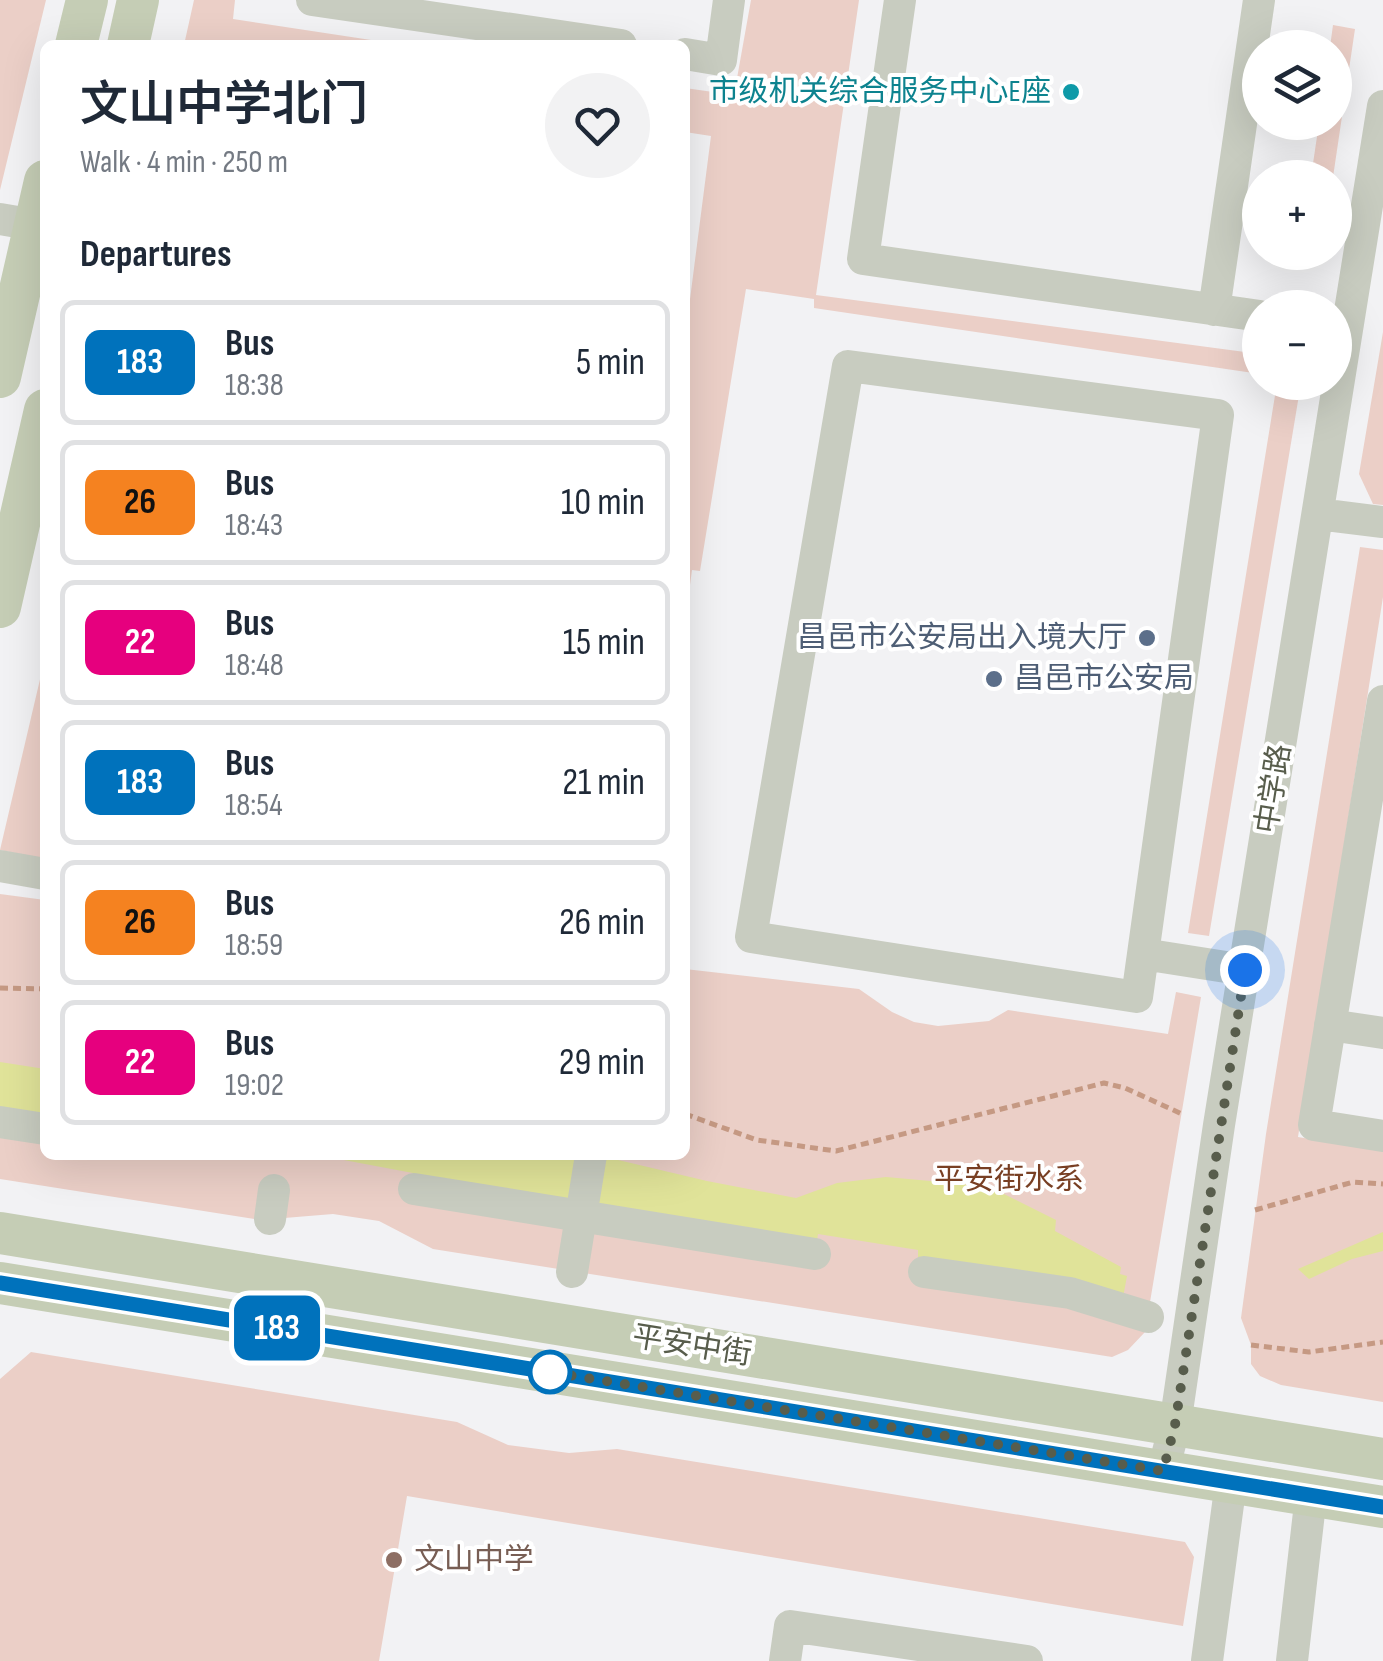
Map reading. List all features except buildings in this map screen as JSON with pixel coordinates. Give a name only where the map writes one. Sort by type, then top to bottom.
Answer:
[{"type":"main road","points":[[77,40],[87,0]]},
{"type":"main road","points":[[129,40],[138,0]]},
{"type":"main road","points":[[0,377],[18,222],[40,189]]},
{"type":"main road","points":[[0,607],[40,435]]},
{"type":"main road","name":"平安中街","points":[[0,1233],[1383,1459]]},
{"type":"main road","name":"平安中街","points":[[0,1283],[1383,1507]]},
{"type":"street","points":[[312,0],[587,40]]},
{"type":"street","points":[[690,55],[721,60],[729,0]]},
{"type":"street","points":[[900,0],[862,259],[1242,314]]},
{"type":"street","points":[[1214,310],[1259,0]]},
{"type":"street","name":"中学路","points":[[1349,290],[1383,106]]},
{"type":"street","points":[[848,366],[1218,415],[1143,954],[1138,997],[752,937],[848,366]]},
{"type":"street","name":"中学路","points":[[1163,1471],[1175,1425],[1333,400]]},
{"type":"street","points":[[1318,514],[1383,522]]},
{"type":"street","points":[[1383,701],[1373,822],[1330,1025],[1314,1124],[1383,1136]]},
{"type":"street","points":[[0,866],[40,873]]},
{"type":"street","points":[[1143,954],[1245,970]]},
{"type":"street","points":[[1330,1025],[1383,1033]]},
{"type":"street","points":[[0,1122],[40,1128]]},
{"type":"street","points":[[572,1272],[590,1160]]},
{"type":"street","points":[[414,1189],[815,1254]]},
{"type":"street","points":[[924,1272],[1070,1293],[1148,1318]]},
{"type":"street","points":[[1207,1661],[1230,1482]]},
{"type":"street","points":[[1292,1661],[1310,1495]]},
{"type":"street","points":[[785,1661],[790,1626],[1027,1661]]},
{"type":"path","points":[[0,988],[40,989]]},
{"type":"path","points":[[690,1116],[757,1140],[836,1151],[1104,1082],[1182,1114]]},
{"type":"path","points":[[1255,1210],[1353,1182],[1383,1184]]},
{"type":"path","points":[[1251,1345],[1309,1352],[1383,1342]]},
{"type":"green space","points":[[0,0],[46,0],[0,190]]},
{"type":"green space","points":[[194,0],[235,0],[233,19],[371,40],[185,40]]},
{"type":"green space","points":[[751,0],[859,0],[816,295],[1242,352],[1242,371],[814,308],[814,299],[746,289],[700,571],[692,570],[690,585],[690,299],[711,136],[690,133],[690,89],[734,95]]},
{"type":"green space","points":[[1333,25],[1355,29],[1352,49],[1352,30],[1332,30]]},
{"type":"green space","points":[[1316,140],[1338,140],[1336,160],[1314,160]]},
{"type":"green space","points":[[1383,332],[1383,505],[1373,504],[1359,474]]},
{"type":"green space","points":[[1274,400],[1298,400],[1209,936],[1188,933]]},
{"type":"green space","points":[[1360,547],[1383,550],[1383,597],[1298,1137],[1383,1151],[1383,1402],[1281,1385],[1260,1376],[1251,1364],[1251,1345],[1241,1318],[1266,1134]]},
{"type":"green space","points":[[40,679],[40,858],[0,850]]},
{"type":"green space","name":"平安街水系","points":[[0,894],[40,899],[40,1160],[690,1160],[690,970],[859,989],[892,1012],[914,1022],[938,1026],[989,1021],[1008,1010],[1168,1034],[1176,992],[1201,997],[1145,1332],[1128,1350],[1112,1357],[433,1249],[379,1221],[333,1214],[260,1220],[0,1179]]},
{"type":"green space","points":[[31,1352],[457,1422],[508,1445],[569,1453],[617,1449],[1185,1542],[1194,1557],[1183,1626],[407,1496],[379,1661],[0,1661],[0,1379]]},
{"type":"shaded area","points":[[0,1062],[40,1068],[40,1120],[0,1114]]},
{"type":"shaded area","points":[[344,1160],[618,1160],[796,1198],[837,1183],[886,1177],[964,1184],[1004,1194],[1056,1220],[1055,1231],[1121,1267],[1120,1274],[1127,1276],[1122,1303],[918,1261],[918,1250],[818,1234],[816,1246],[415,1183],[413,1173]]},
{"type":"shaded area","points":[[1383,1232],[1383,1251],[1352,1259],[1309,1279],[1298,1269]]},
{"type":"bus line","name":"183","points":[[0,1283],[1383,1507]]},
{"type":"place","name":"市级机关综合服务中心E座","points":[[1071,92]]},
{"type":"place","name":"昌邑市公安局出入境大厅","points":[[1147,638]]},
{"type":"place","name":"昌邑市公安局","points":[[994,679]]},
{"type":"place","name":"文山中学","points":[[394,1560]]},
{"type":"route","points":[[550,1372],[543,1371],[1163,1471],[1175,1425],[1245,970]]}]
